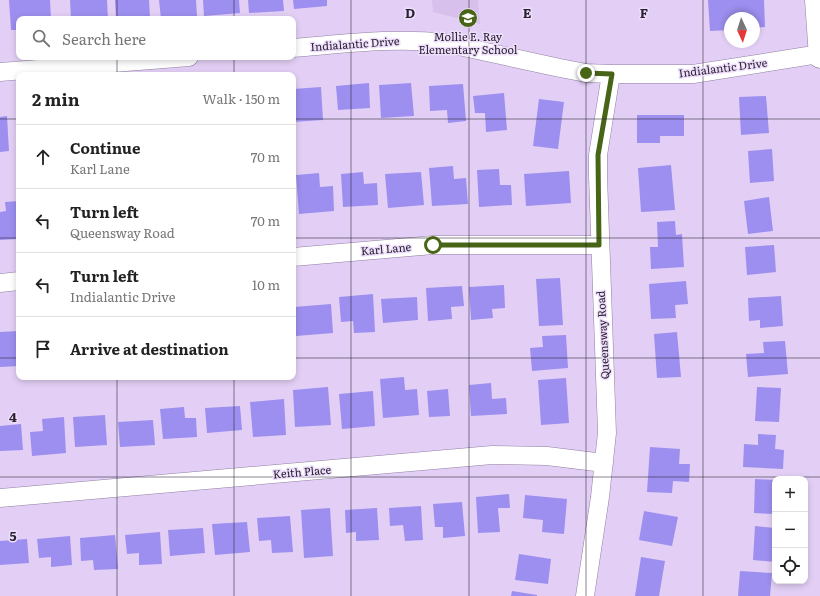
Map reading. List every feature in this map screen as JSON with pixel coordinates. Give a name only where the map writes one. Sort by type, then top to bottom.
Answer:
[{"type":"main road","points":[[816,0],[820,55]]},
{"type":"street","name":"Indialantic Drive","points":[[296,48],[399,40],[423,40],[445,42],[586,73],[612,74],[693,74],[820,55]]},
{"type":"street","points":[[0,72],[151,60]]},
{"type":"street","name":"Queensway Road","points":[[584,596],[604,463],[607,410],[599,245],[598,155],[612,74]]},
{"type":"street","name":"Karl Lane","points":[[296,257],[433,245],[599,245]]},
{"type":"street","points":[[0,283],[16,281]]},
{"type":"street","name":"Keith Place","points":[[0,498],[492,455],[547,456],[604,463]]},
{"type":"shaded area","name":"Mollie E. Ray Elementary School","points":[[432,0],[478,0],[480,24],[433,12]]},
{"type":"building","points":[[9,0],[50,0],[51,16],[16,16],[16,30],[11,30]]},
{"type":"building","points":[[70,0],[107,0],[108,16],[71,16]]},
{"type":"building","points":[[115,0],[149,0],[150,16],[116,16]]},
{"type":"building","points":[[159,0],[196,0],[197,16],[161,16]]},
{"type":"building","points":[[203,0],[239,0],[240,13],[204,16]]},
{"type":"building","points":[[248,0],[283,0],[284,11],[249,13]]},
{"type":"building","points":[[293,0],[327,0],[327,6],[294,9]]},
{"type":"building","points":[[708,0],[764,0],[765,27],[760,27],[760,12],[724,12],[724,30],[710,31]]},
{"type":"building","points":[[369,83],[370,108],[338,110],[336,86]]},
{"type":"building","points":[[411,83],[414,116],[381,118],[379,85]]},
{"type":"building","points":[[463,84],[466,121],[448,123],[447,110],[430,111],[429,86]]},
{"type":"building","points":[[321,87],[323,120],[296,122],[296,89]]},
{"type":"building","points":[[504,93],[507,130],[486,132],[485,113],[475,113],[473,96]]},
{"type":"building","points":[[766,96],[769,133],[741,135],[739,97]]},
{"type":"building","points":[[539,99],[564,102],[558,149],[533,146]]},
{"type":"building","points":[[637,115],[684,115],[684,136],[660,136],[660,143],[637,143]]},
{"type":"building","points":[[7,116],[9,151],[0,152],[0,117]]},
{"type":"building","points":[[772,149],[774,181],[750,183],[748,151]]},
{"type":"building","points":[[671,165],[675,210],[641,212],[638,168]]},
{"type":"building","points":[[453,166],[454,179],[466,178],[468,204],[432,206],[429,168]]},
{"type":"building","points":[[499,169],[500,185],[511,185],[512,205],[479,207],[477,170]]},
{"type":"building","points":[[569,171],[571,203],[526,206],[524,174]]},
{"type":"building","points":[[363,172],[364,184],[377,183],[378,205],[343,207],[341,174]]},
{"type":"building","points":[[421,172],[424,205],[388,208],[385,174]]},
{"type":"building","points":[[319,173],[320,187],[333,186],[334,211],[299,214],[296,175]]},
{"type":"building","points":[[769,197],[773,231],[748,234],[744,201]]},
{"type":"building","points":[[16,201],[16,239],[0,240],[0,212],[6,211],[5,202]]},
{"type":"building","points":[[675,221],[676,235],[682,234],[684,267],[651,269],[650,247],[658,247],[657,222]]},
{"type":"building","points":[[774,245],[776,272],[747,275],[745,247]]},
{"type":"building","points":[[560,278],[563,325],[539,326],[536,279]]},
{"type":"building","points":[[686,281],[688,304],[675,305],[676,318],[651,319],[649,284]]},
{"type":"building","points":[[504,285],[505,308],[492,309],[493,318],[471,320],[469,287]]},
{"type":"building","points":[[462,286],[464,306],[451,307],[452,319],[428,321],[426,288]]},
{"type":"building","points":[[373,294],[375,332],[354,333],[353,321],[341,322],[339,297]]},
{"type":"building","points":[[781,296],[783,326],[760,328],[760,320],[749,321],[748,298]]},
{"type":"building","points":[[417,297],[418,320],[383,323],[381,299]]},
{"type":"building","points":[[331,304],[333,333],[296,336],[296,307]]},
{"type":"building","points":[[16,331],[16,366],[0,367],[0,332]]},
{"type":"building","points":[[677,332],[681,377],[657,378],[654,334]]},
{"type":"building","points":[[566,335],[568,368],[532,371],[530,348],[543,347],[542,336]]},
{"type":"building","points":[[785,341],[788,374],[748,377],[746,354],[764,353],[763,342]]},
{"type":"building","points":[[404,377],[405,390],[417,389],[419,415],[383,418],[380,379]]},
{"type":"building","points":[[566,378],[569,423],[541,425],[538,380]]},
{"type":"building","points":[[491,383],[492,399],[506,398],[507,414],[471,416],[469,385]]},
{"type":"building","points":[[328,387],[331,425],[295,427],[293,390]]},
{"type":"building","points":[[757,387],[781,388],[779,422],[755,421]]},
{"type":"building","points":[[448,389],[450,416],[429,417],[427,391]]},
{"type":"building","points":[[373,391],[375,426],[342,429],[339,394]]},
{"type":"building","points":[[284,399],[286,435],[253,437],[250,402]]},
{"type":"building","points":[[240,406],[242,430],[207,433],[205,408]]},
{"type":"building","points":[[184,407],[185,418],[196,418],[197,437],[163,439],[160,409]]},
{"type":"building","points":[[105,415],[107,445],[75,447],[73,417]]},
{"type":"building","points":[[64,417],[66,453],[32,456],[30,432],[43,431],[42,419]]},
{"type":"building","points":[[153,420],[155,445],[120,447],[118,422]]},
{"type":"building","points":[[21,424],[23,450],[0,451],[0,426]]},
{"type":"building","points":[[758,434],[776,435],[775,449],[784,450],[783,469],[743,467],[744,444],[758,445]]},
{"type":"building","points":[[650,447],[680,449],[679,464],[690,464],[689,482],[673,481],[672,493],[647,492]]},
{"type":"building","points":[[755,479],[772,480],[772,514],[754,513]]},
{"type":"building","points":[[509,494],[510,508],[498,508],[500,532],[478,533],[476,497]]},
{"type":"building","points":[[525,495],[567,499],[564,534],[542,532],[543,520],[523,518]]},
{"type":"building","points":[[462,502],[465,536],[443,538],[443,527],[435,527],[433,504]]},
{"type":"building","points":[[421,506],[423,540],[405,541],[403,525],[390,526],[389,508]]},
{"type":"building","points":[[330,508],[333,556],[304,558],[301,510]]},
{"type":"building","points":[[377,508],[379,540],[356,541],[356,532],[346,533],[345,510]]},
{"type":"building","points":[[644,511],[678,517],[672,546],[639,540]]},
{"type":"building","points":[[290,516],[293,552],[272,553],[271,540],[259,541],[257,518]]},
{"type":"building","points":[[247,522],[250,552],[215,555],[212,524]]},
{"type":"building","points":[[755,526],[772,528],[772,562],[753,560]]},
{"type":"building","points":[[203,528],[205,553],[170,556],[168,530]]},
{"type":"building","points":[[160,532],[162,564],[139,565],[139,553],[127,554],[125,535]]},
{"type":"building","points":[[115,535],[118,569],[94,570],[93,560],[81,561],[80,538]]},
{"type":"building","points":[[70,536],[72,565],[51,567],[51,557],[39,558],[37,539]]},
{"type":"building","points":[[27,539],[29,563],[0,565],[0,541]]},
{"type":"building","points":[[519,554],[551,559],[548,584],[515,580]]},
{"type":"building","points":[[641,557],[665,561],[659,596],[635,596]]},
{"type":"building","points":[[740,571],[772,573],[770,596],[738,596]]},
{"type":"building","points":[[512,591],[537,595],[537,596],[511,596]]},
{"type":"place","name":"Mollie E. Ray Elementary School","points":[[468,18]]},
{"type":"route","points":[[433,245],[599,245],[598,155],[612,74],[586,73]]}]
